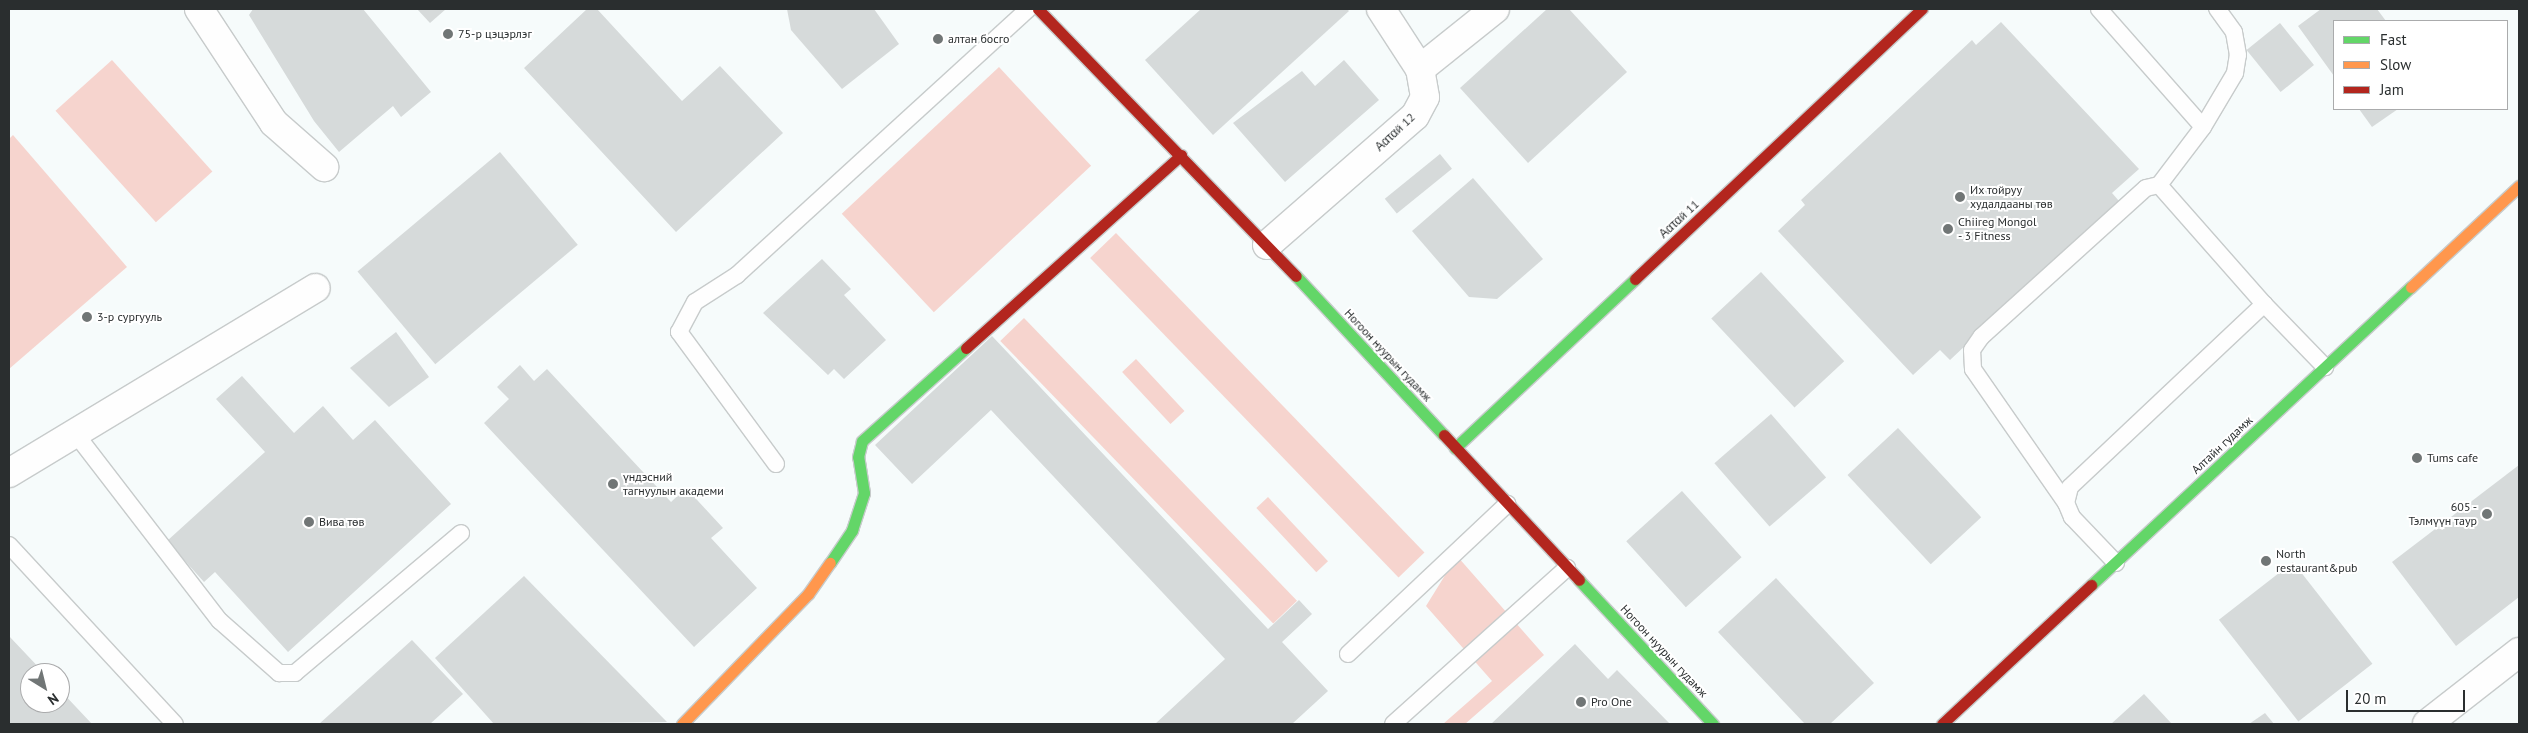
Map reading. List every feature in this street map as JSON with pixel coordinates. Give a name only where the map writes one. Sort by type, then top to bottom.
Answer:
[{"type":"main road","name":"Ногоон нуурын гудамж","points":[[1038,9],[1267,245],[1713,724]]},
{"type":"main road","name":"Ααταй 11","points":[[1455,448],[1922,9]]},
{"type":"main road","points":[[682,724],[808,594],[852,530],[864,493],[858,457],[862,441],[1181,155]]},
{"type":"main road","name":"Алтайн гудамж","points":[[1942,724],[2519,186]]},
{"type":"street","points":[[199,9],[274,123],[324,167]]},
{"type":"street","points":[[1382,9],[1420,69],[1495,9]]},
{"type":"street","name":"Ααταй 12","points":[[1267,245],[1415,116],[1425,97],[1420,69]]},
{"type":"street","points":[[9,473],[316,288]]},
{"type":"street","points":[[2427,724],[2519,652]]},
{"type":"lane","points":[[776,464],[680,332],[695,302],[737,275],[1028,9]]},
{"type":"lane","points":[[2099,9],[2204,127]]},
{"type":"lane","points":[[2116,563],[2072,517],[2066,503],[1973,369],[1972,350],[1981,337],[2146,188],[2159,185],[2204,127],[2235,73],[2238,55],[2234,32],[2217,9]]},
{"type":"lane","points":[[2159,185],[2264,304],[2325,367]]},
{"type":"lane","points":[[2066,503],[2070,487],[2264,304]]},
{"type":"lane","points":[[76,433],[220,621],[279,673],[295,673],[461,532]]},
{"type":"lane","points":[[1348,654],[1507,504]]},
{"type":"lane","points":[[9,545],[175,724]]},
{"type":"lane","points":[[1393,724],[1567,568]]},
{"type":"shaded area","points":[[112,60],[212,171],[156,222],[56,111]]},
{"type":"shaded area","points":[[999,67],[1091,166],[934,312],[842,214]]},
{"type":"shaded area","points":[[13,135],[127,267],[9,369],[9,139]]},
{"type":"shaded area","points":[[1116,233],[1424,552],[1399,577],[1090,258]]},
{"type":"shaded area","points":[[1024,318],[1297,601],[1273,624],[1000,341]]},
{"type":"shaded area","points":[[1136,359],[1184,411],[1171,424],[1122,372]]},
{"type":"shaded area","points":[[1268,497],[1328,561],[1316,572],[1256,508]]},
{"type":"shaded area","points":[[1457,556],[1544,655],[1465,724],[1443,724],[1492,681],[1426,606]]},
{"type":"building","points":[[253,9],[363,9],[431,92],[401,117],[393,106],[339,152],[314,121],[249,15]]},
{"type":"building","points":[[417,9],[446,9],[430,23]]},
{"type":"building","points":[[587,9],[597,9],[682,101],[720,66],[783,133],[676,232],[524,68]]},
{"type":"building","points":[[787,9],[874,9],[899,44],[842,89],[791,30]]},
{"type":"building","points":[[1201,9],[1347,9],[1349,11],[1213,135],[1145,60]]},
{"type":"building","points":[[1547,9],[1569,9],[1627,72],[1528,163],[1460,88]]},
{"type":"building","points":[[2321,9],[2377,9],[2385,20],[2333,20],[2333,75],[2298,26]]},
{"type":"building","name":"Их тойруу худалдааны төв","points":[[2001,22],[2139,169],[2112,193],[2119,201],[1950,360],[1940,350],[1913,375],[1778,231],[1805,205],[1801,200],[1972,40],[1976,45]]},
{"type":"building","points":[[2280,23],[2314,65],[2281,92],[2247,50]]},
{"type":"building","points":[[1344,60],[1379,100],[1285,182],[1233,123],[1302,71],[1315,86]]},
{"type":"building","points":[[2360,110],[2397,110],[2372,127]]},
{"type":"building","points":[[500,152],[578,245],[435,364],[358,272]]},
{"type":"building","points":[[1440,154],[1452,169],[1397,213],[1385,199]]},
{"type":"building","points":[[1473,178],[1543,259],[1497,299],[1469,297],[1412,231]]},
{"type":"building","points":[[822,259],[851,289],[844,295],[886,340],[844,379],[834,369],[828,375],[763,313]]},
{"type":"building","points":[[1761,272],[1844,361],[1794,408],[1711,318]]},
{"type":"building","points":[[396,332],[429,377],[389,407],[350,368]]},
{"type":"building","points":[[992,336],[1268,629],[1299,600],[1312,614],[1282,642],[1328,691],[1292,724],[1155,724],[1225,659],[991,410],[912,484],[875,445]]},
{"type":"building","points":[[520,365],[534,381],[547,369],[671,502],[686,488],[723,528],[711,538],[757,588],[694,647],[484,423],[509,399],[497,387]]},
{"type":"building","name":"Вива төв","points":[[242,376],[294,433],[323,406],[353,440],[375,420],[451,504],[288,652],[215,572],[204,582],[167,541],[265,452],[216,399]]},
{"type":"building","points":[[1771,414],[1826,477],[1770,527],[1714,463]]},
{"type":"building","points":[[1898,428],[1981,517],[1931,564],[1848,475]]},
{"type":"building","name":"605 - Тэлмүүн таур","points":[[2519,465],[2519,597],[2456,646],[2392,562]]},
{"type":"building","points":[[1682,491],[1742,557],[1686,607],[1626,541]]},
{"type":"building","points":[[2293,562],[2372,664],[2298,722],[2219,620]]},
{"type":"building","points":[[524,576],[667,722],[494,724],[435,658]]},
{"type":"building","points":[[1776,578],[1874,683],[1830,724],[1805,724],[1718,632]]},
{"type":"building","points":[[9,636],[35,663],[20,663],[20,713],[70,713],[70,701],[92,724],[9,724]]},
{"type":"building","points":[[412,640],[463,694],[430,724],[319,724]]},
{"type":"building","name":"Pro One","points":[[1575,644],[1608,679],[1617,670],[1670,724],[1491,724]]},
{"type":"building","points":[[2144,694],[2172,724],[2111,724]]},
{"type":"building","points":[[2265,713],[2274,724],[2249,724]]},
{"type":"traffic: fast","points":[[1296,276],[1444,435]]},
{"type":"traffic: fast","points":[[1455,448],[1635,279]]},
{"type":"traffic: fast","points":[[2091,585],[2411,287]]},
{"type":"traffic: fast","points":[[830,563],[852,530],[864,493],[858,457],[862,441],[966,348]]},
{"type":"traffic: fast","points":[[1579,580],[1713,724]]},
{"type":"traffic: slow","points":[[2411,287],[2519,186]]},
{"type":"traffic: slow","points":[[682,724],[808,594],[830,563]]},
{"type":"traffic: jam","points":[[1038,9],[1296,276]]},
{"type":"traffic: jam","points":[[1635,279],[1922,9]]},
{"type":"traffic: jam","points":[[966,348],[1181,155]]},
{"type":"traffic: jam","points":[[1444,435],[1579,580]]},
{"type":"traffic: jam","points":[[1942,724],[2091,585]]},
{"type":"place","name":"75-р цэцэрлэг","points":[[448,34]]},
{"type":"place","name":"алтан босго","points":[[938,39]]},
{"type":"place","name":"Их тойруу худалдааны төв","points":[[1960,197]]},
{"type":"place","name":"Chiireg Mongol - 3 Fitness","points":[[1948,229]]},
{"type":"place","name":"3-р сургууль","points":[[87,317]]},
{"type":"place","name":"Tums cafe","points":[[2417,458]]},
{"type":"place","name":"үндэсний тагнуулын академи","points":[[613,484]]},
{"type":"place","name":"605 - Тэлмүүн таур","points":[[2487,514]]},
{"type":"place","name":"Вива төв","points":[[309,522]]},
{"type":"place","name":"North restaurant&pub","points":[[2266,561]]},
{"type":"place","name":"Pro One","points":[[1581,702]]}]
